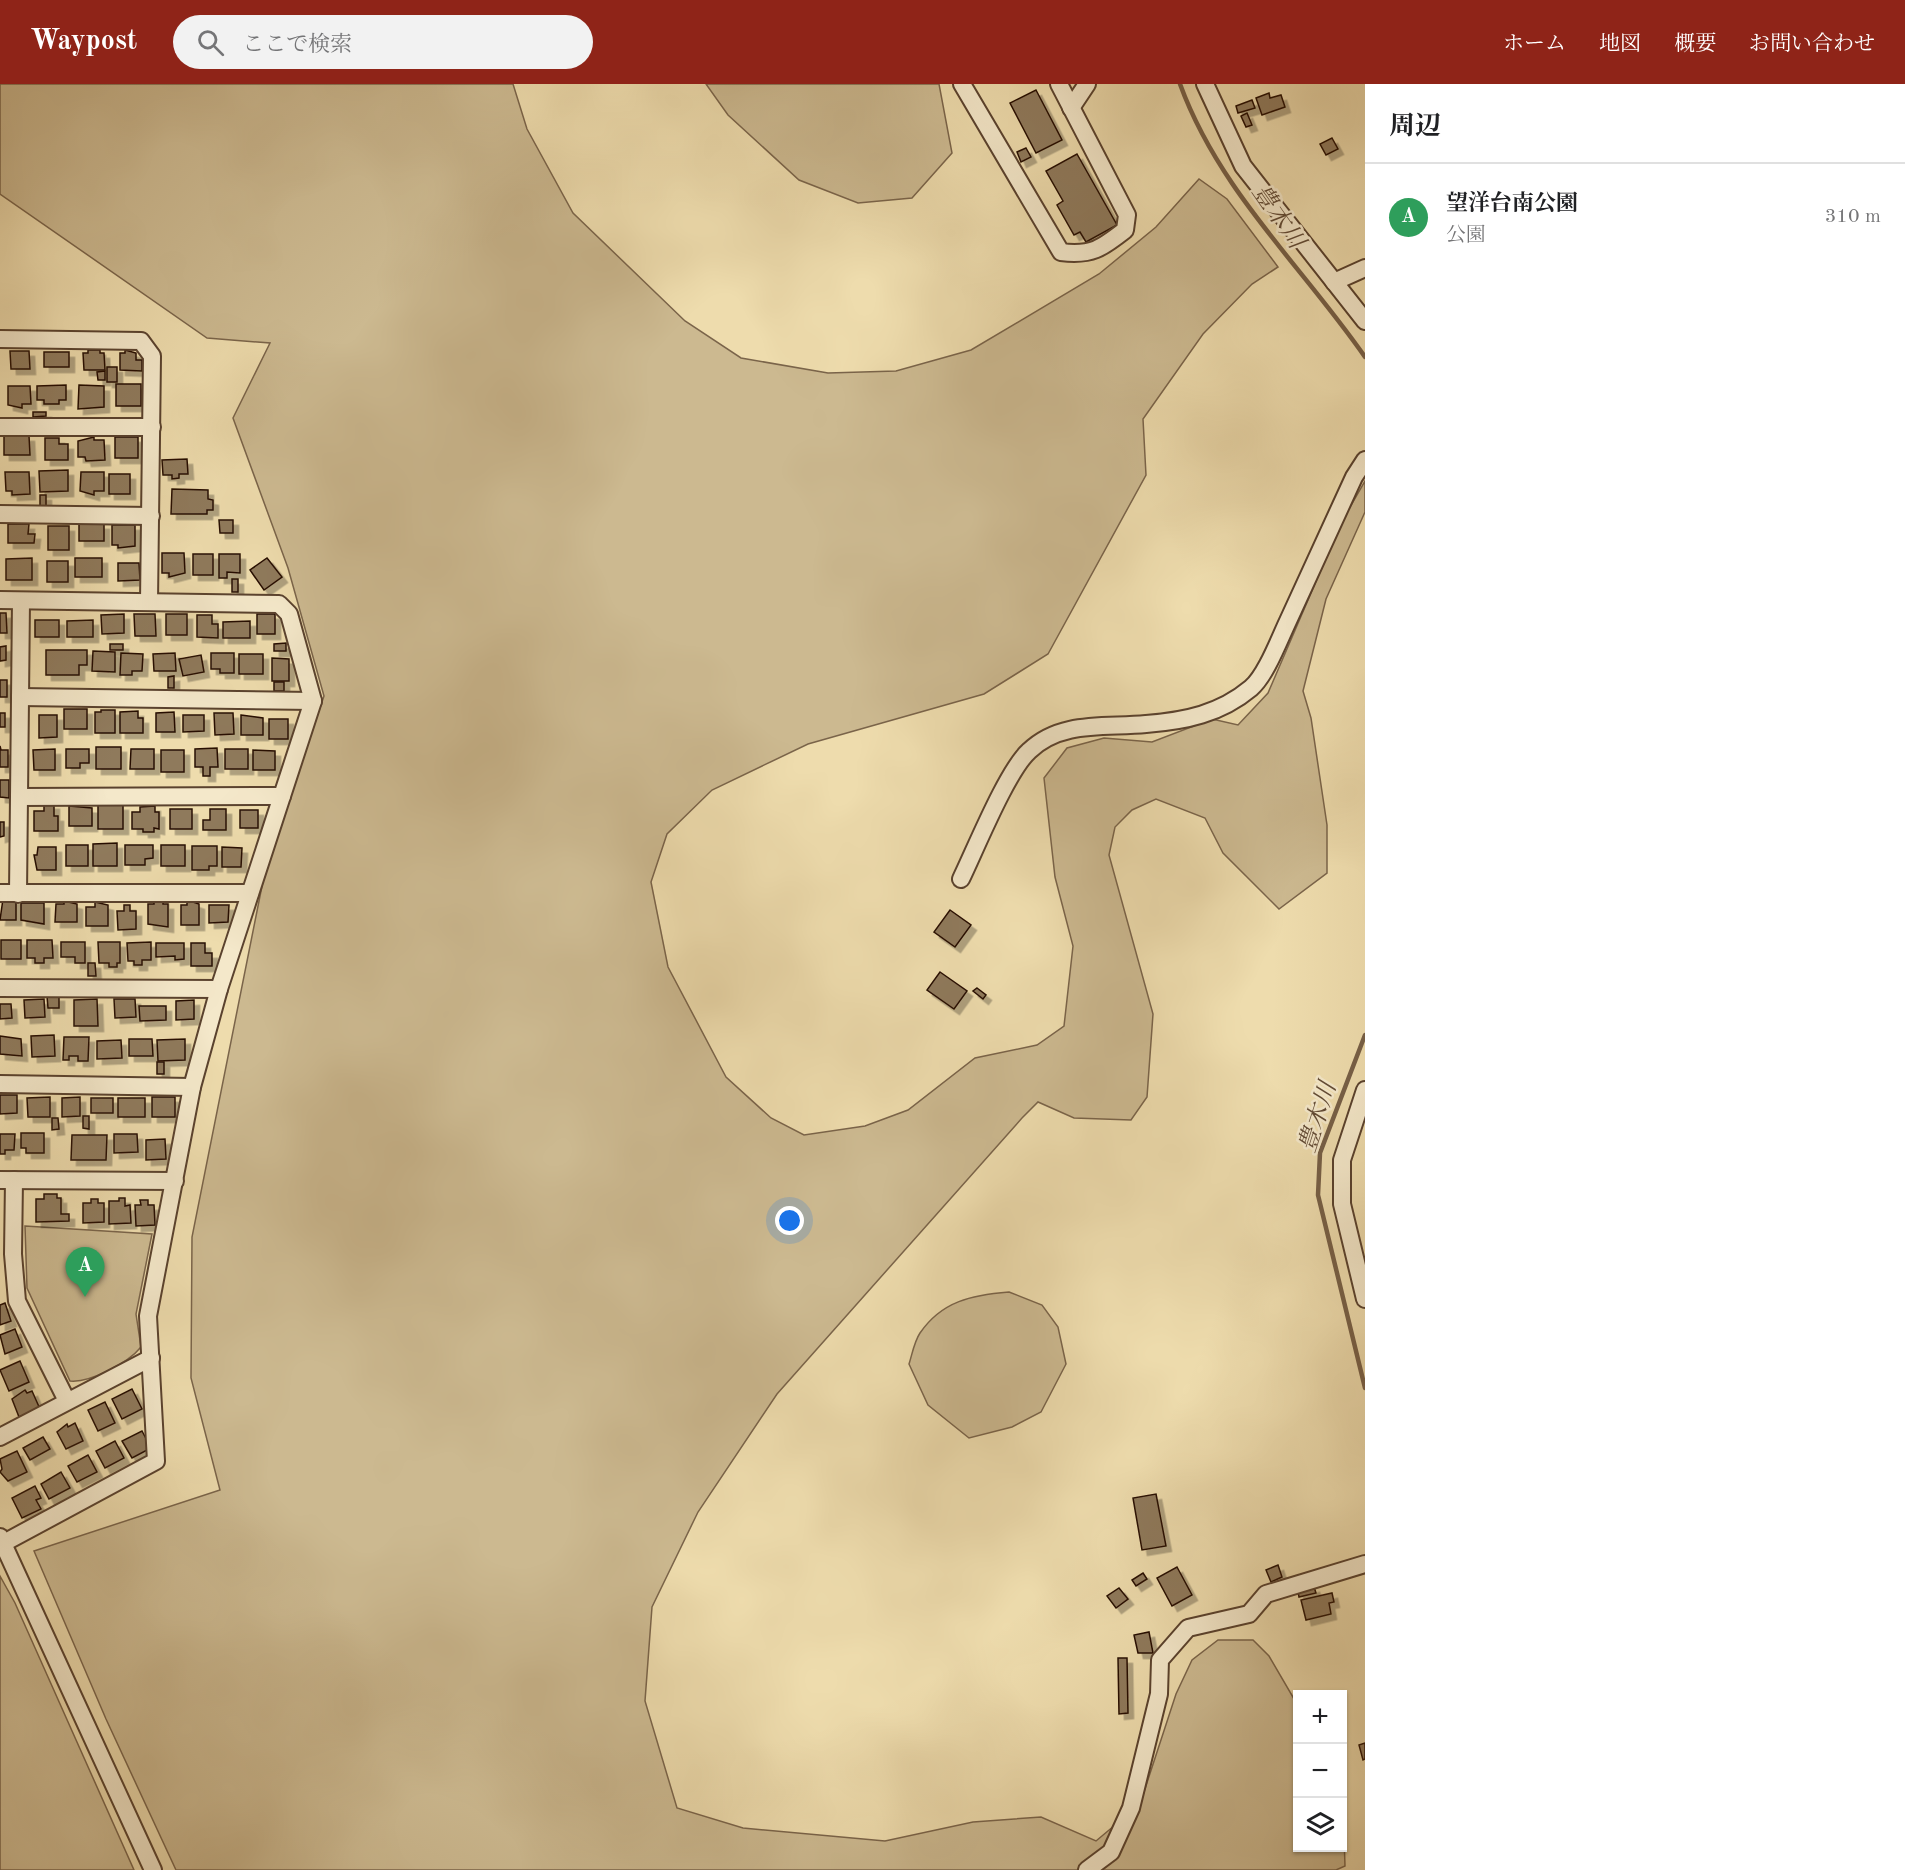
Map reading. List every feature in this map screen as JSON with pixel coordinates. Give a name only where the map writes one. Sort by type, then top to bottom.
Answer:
[{"type":"street","points":[[962,84],[1061,252],[1079,254],[1101,249],[1125,230],[1127,215],[1059,84]]},
{"type":"street","points":[[1071,108],[1087,84]]},
{"type":"street","points":[[1205,84],[1243,166],[1365,321]]},
{"type":"street","points":[[1334,282],[1365,268]]},
{"type":"street","points":[[0,339],[141,341],[152,356],[149,602]]},
{"type":"street","points":[[0,427],[152,427]]},
{"type":"street","points":[[961,879],[1011,778],[1029,751],[1057,733],[1093,725],[1185,720],[1225,708],[1253,687],[1272,654],[1354,477],[1365,460]]},
{"type":"street","points":[[0,514],[151,516]]},
{"type":"street","points":[[0,600],[279,604],[289,614],[313,701],[219,989],[192,1087],[148,1316],[156,1461],[1,1542],[153,1870]]},
{"type":"street","points":[[18,894],[21,601]]},
{"type":"street","points":[[20,697],[313,701]]},
{"type":"street","points":[[19,797],[282,796]]},
{"type":"street","points":[[0,893],[250,893]]},
{"type":"street","points":[[0,988],[219,989]]},
{"type":"street","points":[[0,1084],[192,1087]]},
{"type":"street","points":[[1365,1090],[1342,1160],[1342,1204],[1365,1299]]},
{"type":"street","points":[[68,1401],[17,1301],[7,1180],[175,1181]]},
{"type":"street","points":[[0,1437],[151,1358]]},
{"type":"street","points":[[1087,1870],[1111,1852],[1131,1808],[1159,1694],[1160,1660],[1188,1628],[1249,1614],[1266,1594],[1365,1564]]},
{"type":"shaded area","points":[[0,84],[513,84],[527,129],[573,213],[685,321],[741,358],[828,373],[896,371],[971,350],[1099,274],[1156,227],[1199,179],[1227,199],[1278,267],[1252,284],[1203,334],[1143,419],[1146,475],[1048,654],[984,694],[808,744],[712,790],[667,834],[651,882],[668,967],[726,1077],[771,1118],[804,1135],[865,1126],[908,1110],[975,1058],[1037,1045],[1064,1026],[1073,946],[1055,877],[1044,778],[1067,748],[1104,738],[1152,742],[1212,719],[1238,725],[1268,693],[1342,521],[1365,481],[1365,512],[1326,599],[1303,691],[1311,718],[1327,825],[1327,873],[1279,909],[1223,853],[1205,818],[1156,799],[1132,810],[1115,827],[1109,855],[1153,1014],[1147,1097],[1131,1120],[1074,1118],[1038,1102],[777,1394],[698,1512],[652,1607],[645,1701],[677,1808],[743,1828],[885,1841],[973,1822],[1041,1817],[1096,1841],[1140,1804],[1176,1694],[1192,1660],[1218,1640],[1253,1640],[1269,1656],[1293,1697],[1293,1852],[1345,1852],[1345,1866],[1336,1870],[176,1870],[106,1719],[34,1551],[220,1490],[191,1378],[192,1237],[266,866],[324,696],[288,568],[233,418],[270,343],[207,338],[0,194]]},
{"type":"shaded area","points":[[706,84],[939,84],[952,153],[912,198],[858,203],[799,180],[728,115]]},
{"type":"shaded area","points":[[25,1226],[152,1234],[136,1314],[141,1347],[135,1353],[108,1371],[88,1379],[70,1381],[27,1288]]},
{"type":"shaded area","points":[[1009,1292],[1042,1305],[1058,1327],[1066,1364],[1041,1412],[1012,1427],[969,1438],[928,1405],[909,1364],[920,1333],[938,1314],[970,1298]]},
{"type":"shaded area","points":[[0,1576],[15,1603],[134,1870],[0,1870]]},
{"type":"building","points":[[1036,90],[1062,140],[1036,153],[1010,103]]},
{"type":"building","points":[[1269,93],[1270,98],[1281,95],[1285,107],[1262,115],[1256,98]]},
{"type":"building","points":[[1252,100],[1255,108],[1238,113],[1236,106]]},
{"type":"building","points":[[1247,113],[1252,125],[1246,127],[1241,116]]},
{"type":"building","points":[[1332,138],[1338,149],[1326,155],[1320,144]]},
{"type":"building","points":[[1026,148],[1031,157],[1021,162],[1017,152]]},
{"type":"building","points":[[1077,154],[1117,225],[1086,242],[1080,232],[1074,235],[1057,205],[1063,201],[1046,171]]},
{"type":"building","points":[[88,350],[100,350],[100,353],[104,353],[105,370],[84,370],[83,353],[88,353]]},
{"type":"building","points":[[125,350],[136,353],[136,360],[142,360],[142,371],[120,370],[120,353],[125,353]]},
{"type":"building","points":[[10,351],[29,351],[30,369],[11,369]]},
{"type":"building","points":[[44,352],[69,352],[69,367],[44,367]]},
{"type":"building","points":[[107,367],[117,367],[117,382],[107,382]]},
{"type":"building","points":[[105,371],[105,380],[98,380],[97,372]]},
{"type":"building","points":[[116,384],[141,384],[141,406],[116,406]]},
{"type":"building","points":[[66,385],[66,400],[59,400],[59,404],[44,404],[44,400],[37,400],[37,386]]},
{"type":"building","points":[[79,385],[104,386],[104,407],[78,409]]},
{"type":"building","points":[[8,386],[30,386],[31,404],[22,404],[22,408],[8,405]]},
{"type":"building","points":[[33,412],[46,412],[46,416],[33,417]]},
{"type":"building","points":[[4,436],[29,436],[30,455],[4,455]]},
{"type":"building","points":[[94,437],[94,440],[104,440],[105,460],[86,461],[85,457],[78,457],[78,441]]},
{"type":"building","points":[[115,437],[138,437],[138,458],[115,458]]},
{"type":"building","points":[[45,438],[59,438],[59,444],[68,444],[68,460],[45,460]]},
{"type":"building","points":[[187,459],[188,474],[179,474],[179,478],[172,479],[172,475],[163,475],[162,460]]},
{"type":"building","points":[[68,470],[68,491],[40,492],[39,471]]},
{"type":"building","points":[[5,472],[29,472],[30,494],[12,495],[12,491],[6,491]]},
{"type":"building","points":[[81,472],[104,472],[104,491],[94,491],[94,495],[80,491]]},
{"type":"building","points":[[109,474],[130,474],[130,494],[109,494]]},
{"type":"building","points":[[172,489],[208,490],[208,499],[213,500],[213,510],[207,510],[207,514],[171,514]]},
{"type":"building","points":[[40,495],[46,495],[46,507],[40,507]]},
{"type":"building","points":[[219,520],[233,520],[233,533],[220,533]]},
{"type":"building","points":[[8,524],[29,524],[28,534],[35,534],[34,543],[8,543]]},
{"type":"building","points":[[79,524],[104,524],[104,541],[79,541]]},
{"type":"building","points":[[112,525],[135,525],[135,546],[118,548],[118,545],[112,545]]},
{"type":"building","points":[[48,526],[69,526],[69,550],[48,550]]},
{"type":"building","points":[[162,553],[184,553],[185,573],[169,577],[169,573],[162,573]]},
{"type":"building","points":[[193,554],[213,554],[213,575],[193,575]]},
{"type":"building","points":[[219,554],[240,554],[240,573],[227,572],[227,578],[219,578]]},
{"type":"building","points":[[32,558],[32,580],[6,580],[6,559]]},
{"type":"building","points":[[75,558],[102,558],[102,577],[75,577]]},
{"type":"building","points":[[267,558],[282,577],[264,590],[250,570]]},
{"type":"building","points":[[47,561],[68,561],[68,582],[47,582]]},
{"type":"building","points":[[118,563],[139,563],[140,580],[118,581]]},
{"type":"building","points":[[232,579],[238,579],[238,592],[232,592]]},
{"type":"building","points":[[0,613],[6,613],[7,633],[0,633]]},
{"type":"building","points":[[124,614],[124,633],[102,634],[101,615]]},
{"type":"building","points":[[134,614],[155,614],[156,636],[135,636]]},
{"type":"building","points":[[166,614],[187,614],[187,635],[166,635]]},
{"type":"building","points":[[257,614],[275,614],[275,634],[257,634]]},
{"type":"building","points":[[197,615],[212,615],[212,624],[218,624],[218,638],[197,637]]},
{"type":"building","points":[[35,620],[59,620],[59,637],[35,637]]},
{"type":"building","points":[[93,620],[93,637],[67,637],[67,621]]},
{"type":"building","points":[[250,621],[250,638],[223,638],[223,622]]},
{"type":"building","points":[[286,643],[286,651],[274,651],[274,644]]},
{"type":"building","points":[[110,644],[123,644],[123,650],[110,650]]},
{"type":"building","points":[[6,646],[6,660],[0,661],[0,647]]},
{"type":"building","points":[[46,650],[87,650],[87,665],[79,665],[79,675],[46,675]]},
{"type":"building","points":[[93,651],[115,652],[115,672],[92,671]]},
{"type":"building","points":[[121,653],[143,654],[142,671],[132,671],[132,675],[120,675]]},
{"type":"building","points":[[175,653],[176,671],[154,671],[153,654]]},
{"type":"building","points":[[211,653],[234,653],[234,673],[220,673],[220,669],[211,669]]},
{"type":"building","points":[[239,654],[263,654],[263,674],[239,674]]},
{"type":"building","points":[[201,655],[204,672],[183,676],[179,659]]},
{"type":"building","points":[[272,658],[289,659],[289,681],[272,681]]},
{"type":"building","points":[[174,676],[174,688],[168,688],[168,677]]},
{"type":"building","points":[[0,680],[7,680],[7,697],[0,697]]},
{"type":"building","points":[[274,682],[284,682],[284,691],[274,691]]},
{"type":"building","points":[[64,709],[87,709],[87,729],[64,729]]},
{"type":"building","points":[[101,710],[115,710],[115,733],[95,733],[95,712],[101,712]]},
{"type":"building","points":[[138,711],[138,718],[143,718],[143,733],[120,733],[120,712]]},
{"type":"building","points":[[174,712],[175,732],[156,732],[156,713]]},
{"type":"building","points":[[0,713],[5,713],[5,727],[0,727]]},
{"type":"building","points":[[214,713],[233,713],[234,734],[215,735]]},
{"type":"building","points":[[39,715],[57,715],[57,737],[39,738]]},
{"type":"building","points":[[183,715],[204,715],[204,731],[183,732]]},
{"type":"building","points":[[241,715],[263,718],[263,735],[241,735]]},
{"type":"building","points":[[269,719],[288,719],[288,739],[269,739]]},
{"type":"building","points":[[0,746],[1,750],[8,750],[8,767],[0,767]]},
{"type":"building","points":[[96,747],[121,747],[121,769],[96,769]]},
{"type":"building","points":[[217,748],[218,767],[210,767],[210,776],[203,776],[203,767],[195,767],[195,749]]},
{"type":"building","points":[[55,749],[55,770],[34,770],[33,750]]},
{"type":"building","points":[[66,749],[89,749],[89,763],[80,763],[80,768],[66,768]]},
{"type":"building","points":[[131,749],[154,749],[154,769],[130,769]]},
{"type":"building","points":[[225,749],[248,749],[248,769],[225,769]]},
{"type":"building","points":[[161,750],[184,750],[184,772],[161,772]]},
{"type":"building","points":[[253,750],[275,751],[275,770],[253,770]]},
{"type":"building","points":[[0,780],[9,780],[9,798],[0,797]]},
{"type":"building","points":[[44,804],[54,804],[54,816],[58,816],[58,831],[34,831],[34,811],[44,811]]},
{"type":"building","points":[[98,805],[123,805],[123,829],[98,829]]},
{"type":"building","points":[[69,806],[92,808],[92,826],[69,826]]},
{"type":"building","points":[[155,806],[155,812],[159,812],[159,829],[154,828],[154,832],[143,832],[143,829],[132,829],[132,812],[140,812],[140,807]]},
{"type":"building","points":[[170,809],[192,809],[192,829],[170,829]]},
{"type":"building","points":[[210,809],[226,809],[226,830],[203,830],[203,820],[210,820]]},
{"type":"building","points":[[240,810],[258,810],[258,828],[240,828]]},
{"type":"building","points":[[0,822],[4,822],[4,836],[0,837]]},
{"type":"building","points":[[117,843],[117,866],[93,866],[93,844]]},
{"type":"building","points":[[66,845],[88,845],[88,866],[66,866]]},
{"type":"building","points":[[125,845],[153,845],[153,858],[145,859],[145,865],[125,865]]},
{"type":"building","points":[[161,845],[185,845],[185,866],[161,866]]},
{"type":"building","points":[[192,846],[217,846],[217,866],[209,866],[209,870],[192,870]]},
{"type":"building","points":[[38,847],[56,847],[56,870],[37,870],[34,855],[37,855]]},
{"type":"building","points":[[222,847],[242,848],[241,867],[222,867]]},
{"type":"building","points":[[3,899],[16,899],[16,920],[0,920]]},
{"type":"building","points":[[163,899],[163,904],[168,904],[168,927],[148,924],[148,904],[154,904],[154,900]]},
{"type":"building","points":[[187,900],[199,904],[199,925],[181,925],[181,905],[187,905]]},
{"type":"building","points":[[64,901],[77,904],[77,922],[55,922],[56,904],[64,904]]},
{"type":"building","points":[[95,902],[108,905],[108,926],[86,926],[86,907],[95,907]]},
{"type":"building","points":[[21,903],[44,903],[44,924],[21,920]]},
{"type":"building","points":[[124,905],[130,905],[130,911],[136,911],[136,929],[118,930],[117,911],[124,911]]},
{"type":"building","points":[[209,905],[229,905],[228,922],[209,923]]},
{"type":"building","points":[[950,910],[971,925],[955,947],[934,932]]},
{"type":"building","points":[[1,940],[21,940],[21,959],[1,959]]},
{"type":"building","points":[[27,940],[52,940],[53,958],[44,958],[44,963],[35,963],[35,958],[27,958]]},
{"type":"building","points":[[61,942],[85,942],[85,963],[75,963],[75,957],[61,957]]},
{"type":"building","points":[[98,942],[120,942],[120,963],[117,963],[117,967],[109,967],[109,963],[99,963]]},
{"type":"building","points":[[151,942],[151,960],[142,960],[142,965],[134,965],[134,961],[128,961],[127,943]]},
{"type":"building","points":[[156,943],[184,943],[184,959],[175,960],[175,956],[156,957]]},
{"type":"building","points":[[191,943],[205,943],[205,953],[212,953],[212,966],[191,966]]},
{"type":"building","points":[[88,963],[95,963],[96,976],[88,976]]},
{"type":"building","points":[[940,972],[967,991],[954,1009],[927,990]]},
{"type":"building","points":[[977,988],[986,995],[983,999],[973,991]]},
{"type":"building","points":[[47,996],[59,996],[59,1008],[48,1008]]},
{"type":"building","points":[[44,999],[45,1017],[25,1018],[24,1000]]},
{"type":"building","points":[[97,999],[98,1026],[74,1026],[74,1000]]},
{"type":"building","points":[[114,999],[135,999],[136,1017],[115,1018]]},
{"type":"building","points":[[194,1000],[194,1019],[176,1020],[176,1001]]},
{"type":"building","points":[[0,1004],[11,1004],[12,1018],[0,1019]]},
{"type":"building","points":[[139,1006],[166,1006],[166,1020],[140,1021]]},
{"type":"building","points":[[54,1035],[55,1056],[32,1057],[31,1036]]},
{"type":"building","points":[[0,1036],[21,1039],[22,1056],[0,1054]]},
{"type":"building","points":[[64,1037],[89,1037],[88,1061],[78,1061],[78,1056],[69,1056],[69,1060],[63,1060]]},
{"type":"building","points":[[129,1039],[152,1039],[153,1056],[129,1056]]},
{"type":"building","points":[[185,1039],[185,1060],[158,1061],[157,1040]]},
{"type":"building","points":[[121,1040],[122,1058],[97,1059],[97,1041]]},
{"type":"building","points":[[157,1062],[164,1062],[164,1074],[157,1074]]},
{"type":"building","points":[[0,1095],[17,1095],[17,1113],[0,1114]]},
{"type":"building","points":[[50,1097],[50,1117],[28,1117],[27,1098]]},
{"type":"building","points":[[80,1097],[80,1116],[62,1117],[62,1098]]},
{"type":"building","points":[[152,1097],[175,1097],[175,1117],[152,1117]]},
{"type":"building","points":[[91,1098],[113,1098],[113,1113],[91,1113]]},
{"type":"building","points":[[118,1098],[145,1098],[145,1117],[118,1117]]},
{"type":"building","points":[[83,1116],[89,1116],[89,1129],[83,1128]]},
{"type":"building","points":[[52,1118],[58,1118],[59,1129],[52,1130]]},
{"type":"building","points":[[21,1133],[44,1133],[44,1153],[26,1153],[26,1148],[21,1148]]},
{"type":"building","points":[[0,1134],[15,1134],[14,1150],[5,1150],[5,1154],[0,1154]]},
{"type":"building","points":[[114,1134],[137,1134],[138,1152],[114,1153]]},
{"type":"building","points":[[72,1135],[107,1135],[106,1160],[71,1160]]},
{"type":"building","points":[[165,1139],[166,1159],[146,1160],[146,1140]]},
{"type":"building","points":[[44,1194],[57,1194],[57,1198],[61,1198],[61,1214],[69,1214],[69,1221],[36,1222],[36,1199],[44,1199]]},
{"type":"building","points":[[119,1198],[125,1198],[125,1206],[130,1205],[131,1223],[109,1224],[109,1201],[119,1201]]},
{"type":"building","points":[[91,1199],[98,1199],[98,1203],[104,1203],[104,1222],[83,1223],[83,1203],[91,1203]]},
{"type":"building","points":[[140,1200],[148,1200],[148,1205],[154,1205],[155,1225],[136,1226],[135,1205],[141,1205]]},
{"type":"building","points":[[5,1303],[11,1321],[0,1325],[0,1305]]},
{"type":"building","points":[[15,1329],[22,1347],[5,1354],[0,1335]]},
{"type":"building","points":[[20,1361],[29,1382],[9,1391],[0,1370]]},
{"type":"building","points":[[132,1389],[142,1409],[122,1419],[112,1399]]},
{"type":"building","points":[[25,1390],[27,1393],[32,1391],[40,1409],[19,1417],[12,1399]]},
{"type":"building","points":[[105,1402],[115,1423],[98,1431],[88,1410]]},
{"type":"building","points":[[75,1423],[83,1441],[66,1449],[57,1432],[67,1424],[68,1427]]},
{"type":"building","points":[[142,1431],[151,1448],[132,1458],[122,1441]]},
{"type":"building","points":[[43,1437],[50,1449],[30,1460],[23,1448]]},
{"type":"building","points":[[115,1441],[124,1458],[105,1468],[96,1451]]},
{"type":"building","points":[[17,1451],[27,1472],[8,1481],[0,1472],[2,1469],[0,1459]]},
{"type":"building","points":[[88,1455],[97,1472],[77,1482],[68,1466]]},
{"type":"building","points":[[61,1472],[70,1488],[49,1499],[41,1484]]},
{"type":"building","points":[[35,1486],[41,1498],[36,1500],[41,1509],[22,1518],[12,1498]]},
{"type":"building","points":[[1156,1494],[1166,1546],[1142,1550],[1133,1498]]},
{"type":"building","points":[[1278,1565],[1282,1577],[1271,1582],[1266,1570]]},
{"type":"building","points":[[1177,1567],[1192,1595],[1172,1606],[1157,1578]]},
{"type":"building","points":[[1143,1573],[1147,1579],[1136,1586],[1132,1580]]},
{"type":"building","points":[[1314,1587],[1316,1593],[1299,1597],[1298,1592]]},
{"type":"building","points":[[1119,1588],[1128,1599],[1116,1608],[1107,1596]]},
{"type":"building","points":[[1332,1593],[1334,1602],[1329,1603],[1331,1614],[1306,1620],[1301,1600]]},
{"type":"building","points":[[1149,1632],[1153,1653],[1138,1653],[1134,1635]]},
{"type":"building","points":[[1118,1658],[1127,1658],[1128,1713],[1119,1714]]},
{"type":"building","points":[[1365,1743],[1365,1759],[1363,1760],[1359,1745]]},
{"type":"waterway","name":"豊木川","points":[[1180,84],[1216,159],[1239,193],[1365,357]]},
{"type":"waterway","name":"豊木川","points":[[1365,1035],[1320,1153],[1318,1195],[1365,1388]]},
{"type":"place","name":"望洋台南公園","points":[[85,1297]]}]
